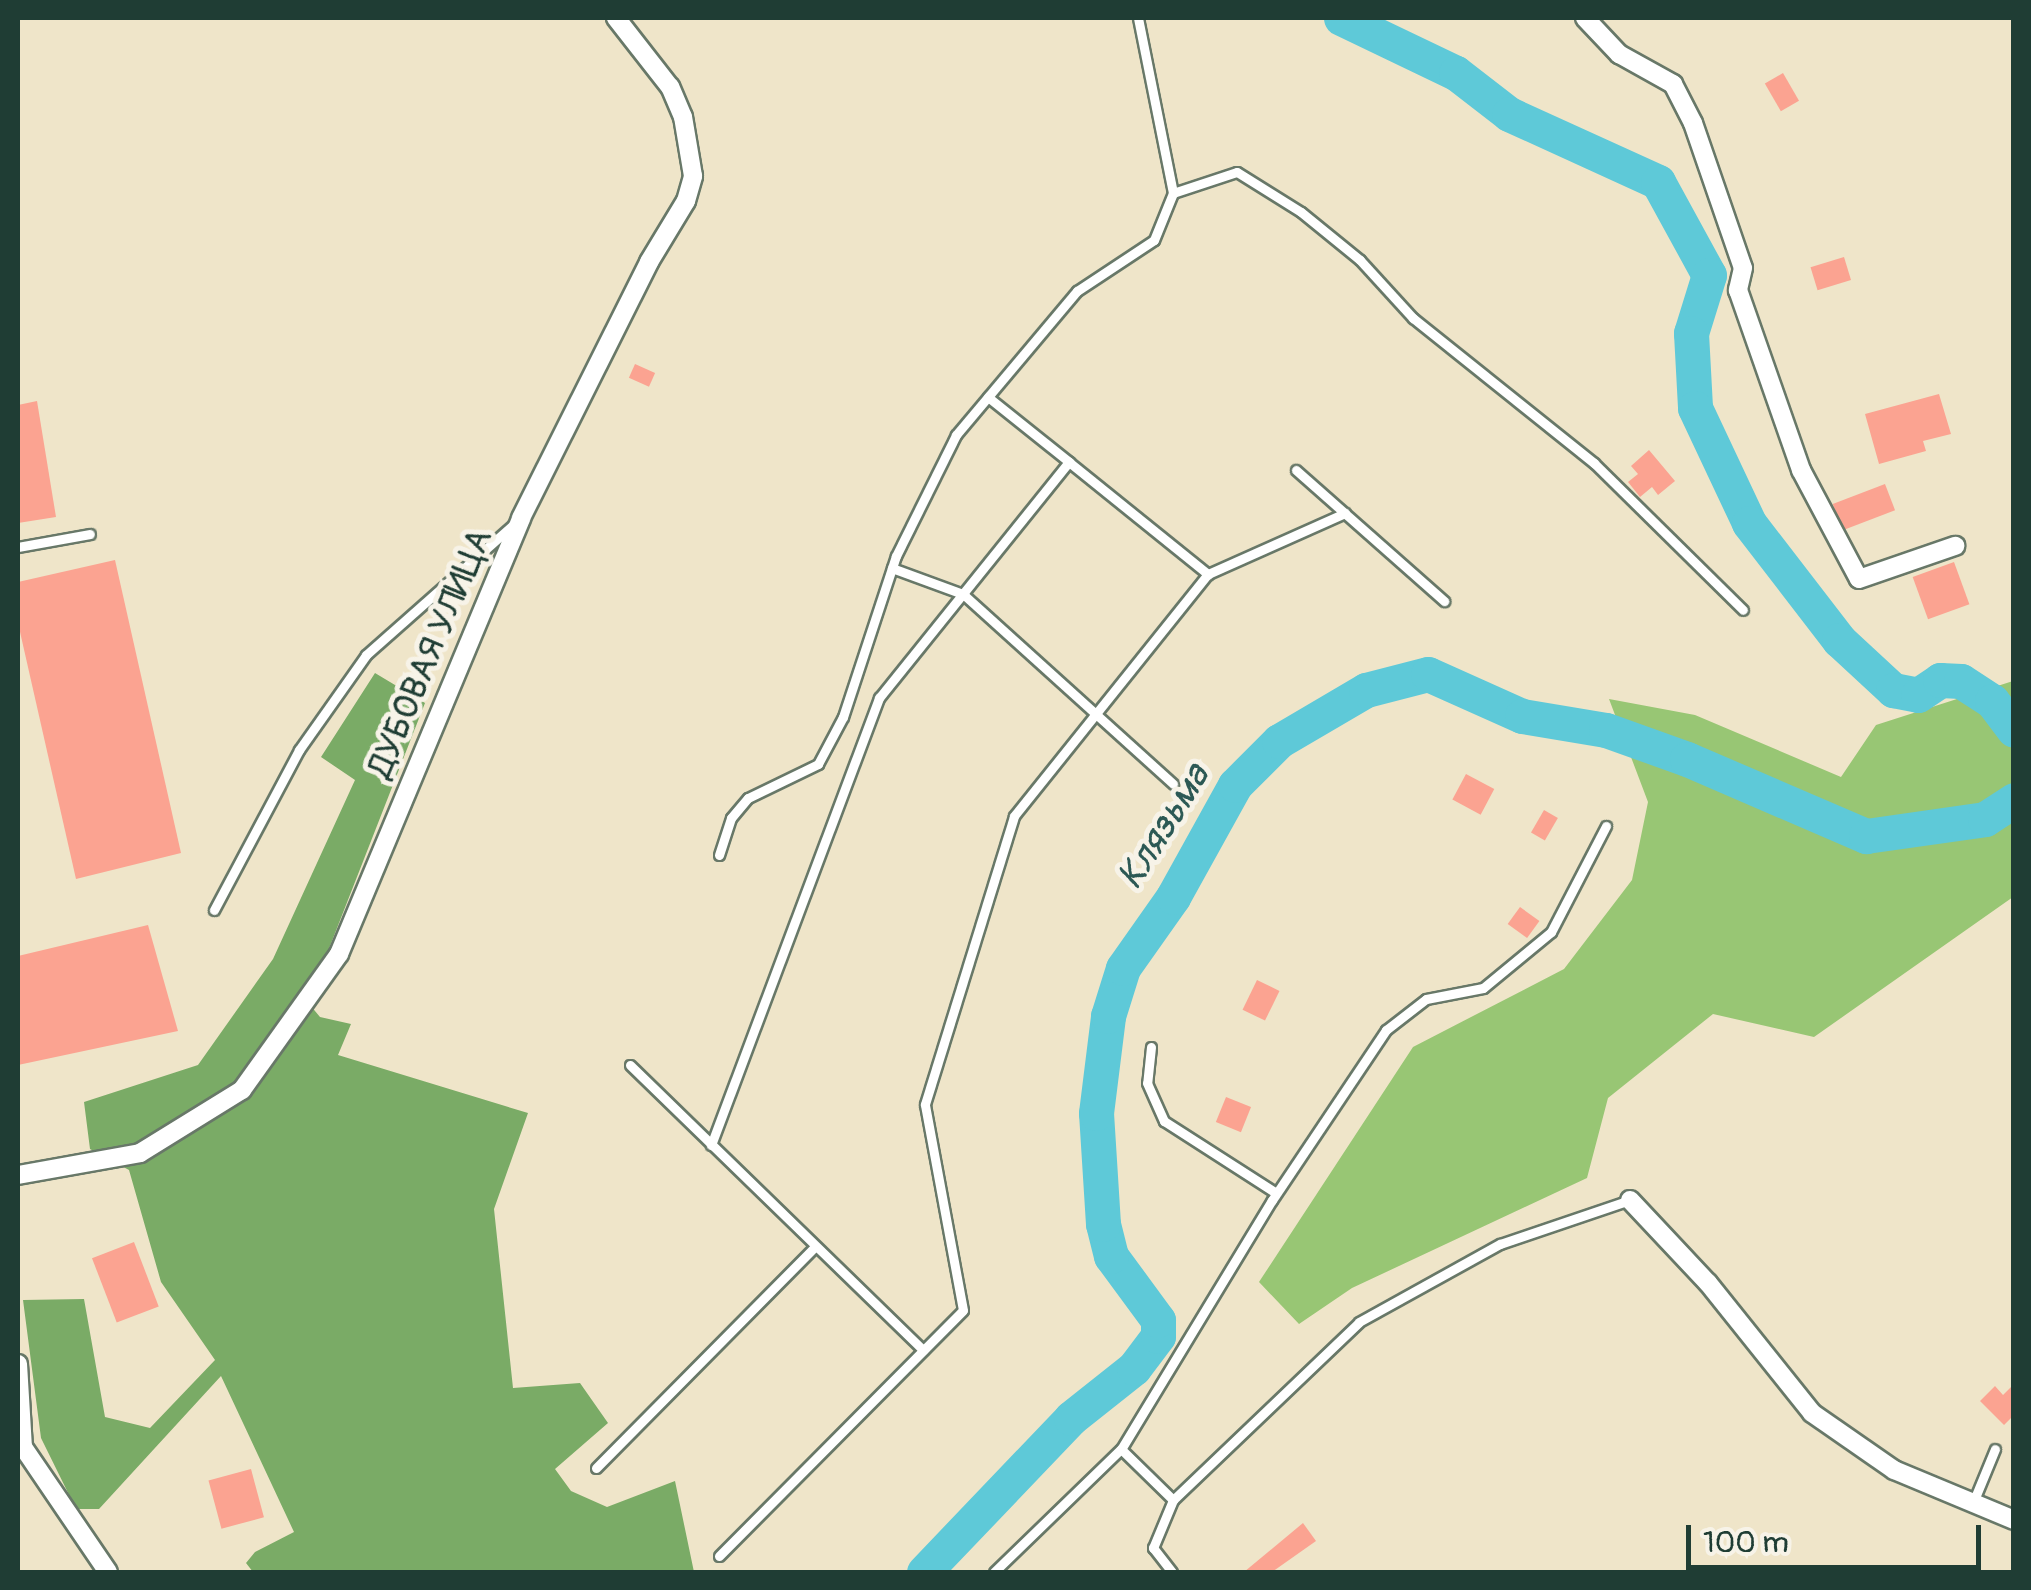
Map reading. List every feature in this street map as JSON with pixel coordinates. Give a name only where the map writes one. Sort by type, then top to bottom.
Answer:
[{"type":"street","name":"ДУБОВАЯ УЛИЦА","points":[[18,1175],[140,1153],[242,1090],[339,954],[521,518],[648,262],[686,201],[694,176],[683,118],[670,87],[616,18]]},
{"type":"street","points":[[1586,18],[1619,54],[1673,84],[1693,123],[1744,268],[1738,290],[1801,470],[1859,579],[1954,546]]},
{"type":"street","points":[[1630,1200],[1708,1283],[1812,1414],[1894,1470],[1974,1500],[2014,1520]]},
{"type":"street","points":[[18,1364],[23,1447],[103,1565]]},
{"type":"lane","points":[[719,855],[731,818],[748,798],[818,764],[843,718],[892,568],[956,435],[1076,291],[1154,240],[1173,193],[1138,18]]},
{"type":"lane","points":[[1173,193],[1238,172],[1302,212],[1360,260],[1413,318],[1594,463],[1743,610]]},
{"type":"lane","points":[[988,397],[1208,574]]},
{"type":"lane","points":[[712,1144],[879,698],[1069,462]]},
{"type":"lane","points":[[1296,470],[1444,601]]},
{"type":"lane","points":[[719,1556],[963,1310],[925,1104],[1014,816],[1208,574],[1345,513]]},
{"type":"lane","points":[[214,910],[298,750],[366,655],[521,518]]},
{"type":"lane","points":[[18,548],[90,534]]},
{"type":"lane","points":[[892,568],[963,594],[1098,711],[1173,784]]},
{"type":"lane","points":[[994,1572],[1121,1449],[1276,1193],[1386,1030],[1426,999],[1483,988],[1551,932],[1606,826]]},
{"type":"lane","points":[[1151,1048],[1147,1083],[1164,1122],[1276,1193]]},
{"type":"lane","points":[[630,1065],[923,1350]]},
{"type":"lane","points":[[1172,1572],[1154,1548],[1173,1500],[1359,1322],[1500,1244],[1630,1200]]},
{"type":"lane","points":[[596,1468],[815,1247]]},
{"type":"lane","points":[[1121,1449],[1173,1500]]},
{"type":"lane","points":[[1974,1500],[1995,1449]]},
{"type":"green space","points":[[375,673],[425,703],[328,951],[300,993],[320,1017],[351,1024],[338,1055],[528,1113],[494,1209],[513,1388],[580,1383],[608,1423],[555,1469],[571,1491],[607,1507],[675,1481],[694,1572],[253,1572],[246,1563],[255,1552],[294,1532],[221,1376],[99,1509],[76,1509],[41,1438],[23,1300],[84,1299],[105,1417],[150,1428],[215,1360],[161,1282],[129,1170],[90,1149],[84,1102],[198,1065],[273,959],[355,780],[321,757]]},
{"type":"green space","points":[[2013,681],[2013,897],[1814,1037],[1713,1014],[1608,1098],[1587,1178],[1352,1288],[1299,1324],[1259,1282],[1413,1047],[1564,969],[1632,880],[1648,802],[1609,699],[1695,715],[1841,777],[1876,725]]},
{"type":"building","points":[[1783,73],[1799,101],[1781,111],[1765,84]]},
{"type":"building","points":[[1844,257],[1851,280],[1818,290],[1811,267]]},
{"type":"building","points":[[635,364],[655,373],[649,387],[629,378]]},
{"type":"building","points":[[1939,394],[1951,434],[1923,441],[1926,451],[1879,464],[1865,414]]},
{"type":"building","points":[[37,401],[56,517],[18,523],[18,405]]},
{"type":"building","points":[[1649,450],[1675,481],[1658,495],[1652,487],[1640,497],[1628,482],[1638,474],[1631,466]]},
{"type":"building","points":[[1885,484],[1895,510],[1843,530],[1833,504]]},
{"type":"building","points":[[115,560],[181,853],[76,879],[18,623],[18,582]]},
{"type":"building","points":[[1954,562],[1969,604],[1928,619],[1913,577]]},
{"type":"building","points":[[1466,774],[1494,789],[1481,815],[1452,800]]},
{"type":"building","points":[[1544,810],[1558,818],[1545,841],[1531,833]]},
{"type":"building","points":[[1520,907],[1539,921],[1527,938],[1508,924]]},
{"type":"building","points":[[148,925],[178,1031],[18,1065],[18,956]]},
{"type":"building","points":[[1257,980],[1279,991],[1265,1021],[1243,1010]]},
{"type":"building","points":[[1226,1097],[1251,1107],[1241,1132],[1216,1122]]},
{"type":"building","points":[[134,1242],[159,1306],[117,1323],[92,1258]]},
{"type":"building","points":[[2014,1384],[2014,1415],[2004,1425],[1980,1401],[1995,1386],[2003,1395]]},
{"type":"building","points":[[251,1469],[264,1517],[221,1529],[208,1480]]},
{"type":"building","points":[[1303,1523],[1316,1541],[1272,1572],[1244,1572]]},
{"type":"waterway","name":"Клязьма","points":[[1341,18],[1456,73],[1509,114],[1658,182],[1709,275],[1691,333],[1695,408],[1749,523],[1839,640],[1893,690],[1918,695],[1940,680],[1961,681],[1992,701],[2014,730]]},
{"type":"waterway","name":"Клязьма","points":[[924,1572],[1071,1418],[1134,1368],[1158,1336],[1158,1320],[1111,1256],[1103,1224],[1096,1113],[1108,1016],[1123,968],[1173,897],[1235,785],[1279,741],[1366,690],[1428,674],[1522,716],[1606,730],[1687,759],[1866,836],[1985,819],[2014,800]]}]
